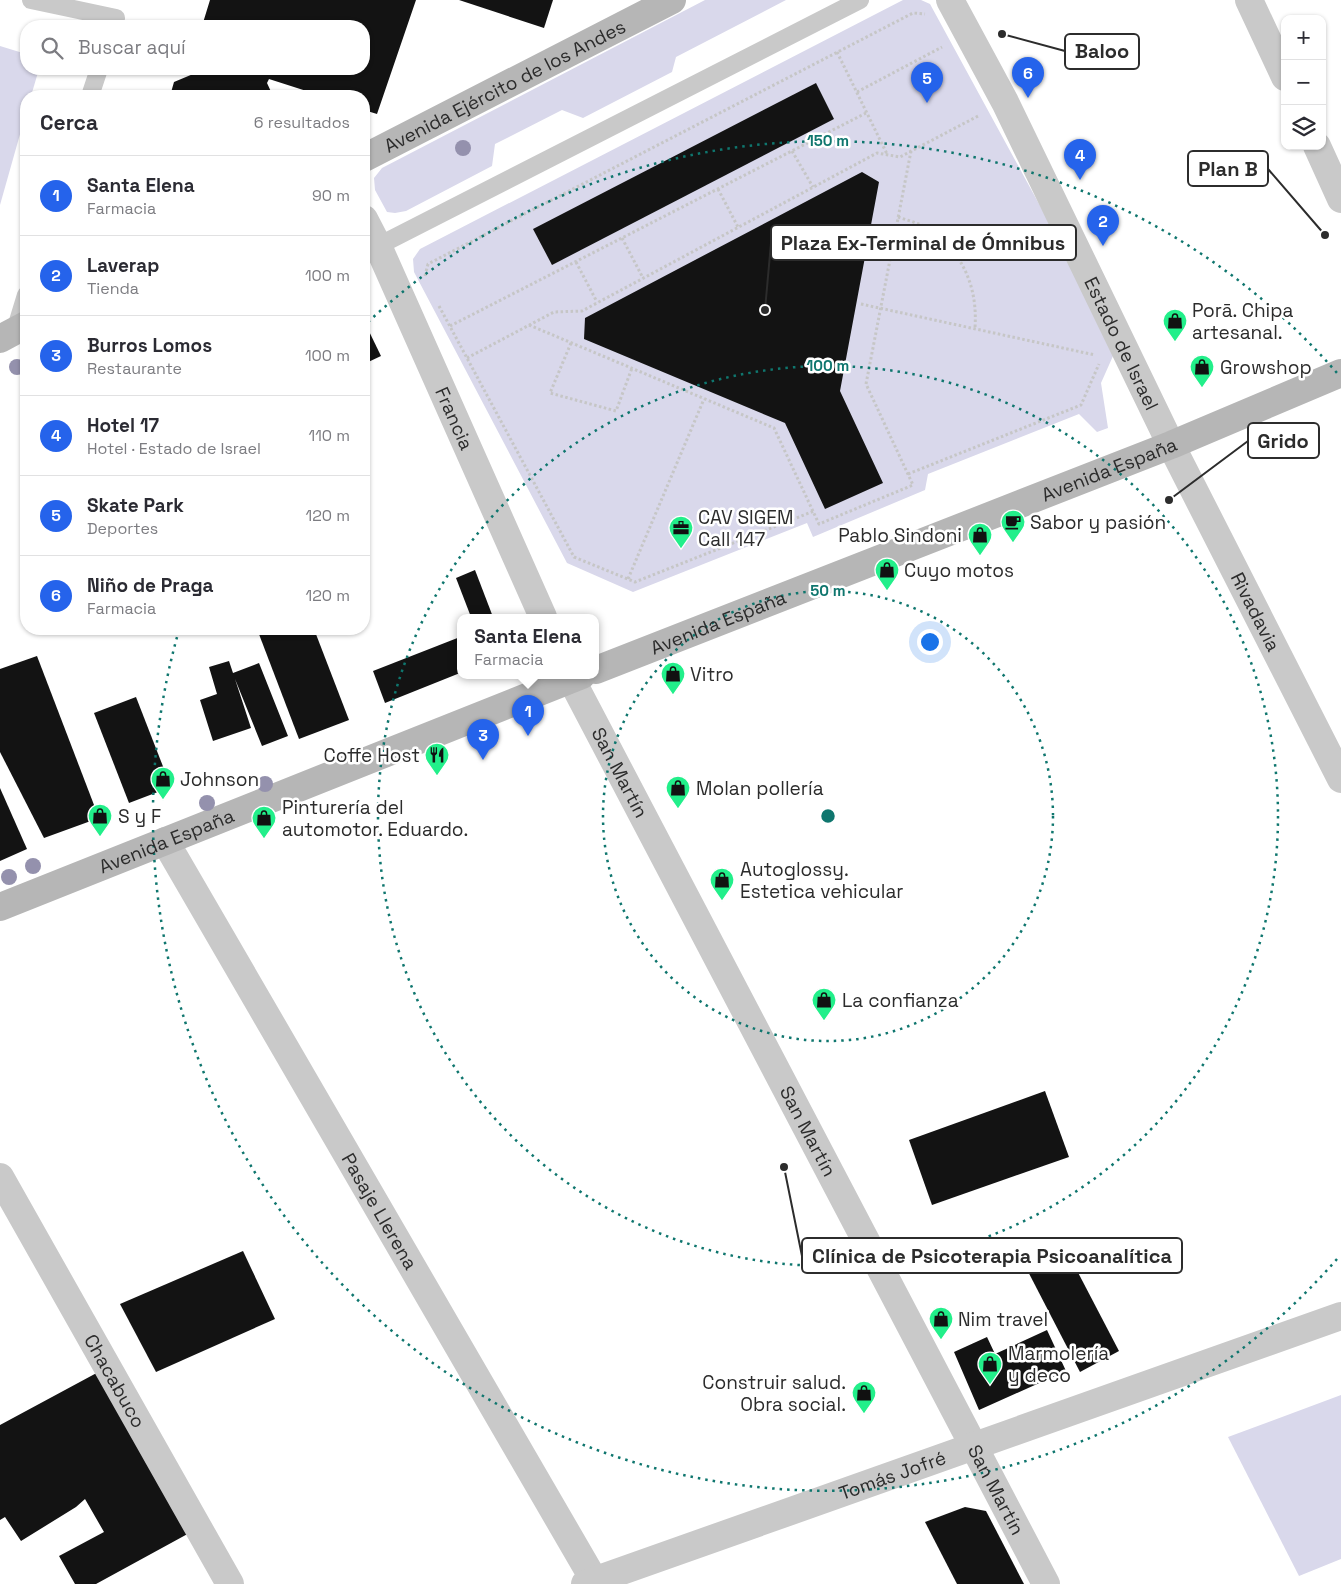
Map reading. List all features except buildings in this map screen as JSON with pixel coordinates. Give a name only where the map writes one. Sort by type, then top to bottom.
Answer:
[{"type":"main road","name":"Avenida Ejército de los Andes","points":[[370,155],[672,0]]},
{"type":"main road","name":"Avenida España","points":[[599,667],[1170,445],[1341,373]]},
{"type":"main road","name":"Avenida España","points":[[0,907],[569,679]]},
{"type":"street","points":[[1249,0],[1281,68]]},
{"type":"street","name":"Estado de Israel","points":[[940,7],[1005,102],[1170,445]]},
{"type":"street","points":[[1319,150],[1341,199]]},
{"type":"street","name":"Francia","points":[[370,231],[542,614]]},
{"type":"street","name":"Rivadavia","points":[[1170,445],[1341,779]]},
{"type":"street","name":"San Martín","points":[[581,679],[973,1447],[1046,1584]]},
{"type":"street","name":"Pasaje Llerena","points":[[165,841],[589,1582]]},
{"type":"street","name":"Chacabuco","points":[[0,1177],[230,1584]]},
{"type":"street","name":"Tomás Jofré","points":[[589,1582],[1341,1316]]},
{"type":"lane","points":[[31,0],[116,18],[115,20]]},
{"type":"lane","points":[[378,246],[860,0]]},
{"type":"lane","points":[[92,90],[97,75]]},
{"type":"lane","points":[[14,332],[20,314]]},
{"type":"path","points":[[424,278],[428,264],[913,13],[940,7]]},
{"type":"path","points":[[857,92],[946,45]]},
{"type":"path","points":[[837,52],[887,154]]},
{"type":"path","points":[[450,326],[866,113]]},
{"type":"path","points":[[467,358],[554,312],[582,311],[877,153],[900,157],[984,113]]},
{"type":"path","points":[[792,151],[813,187]]},
{"type":"path","points":[[529,325],[774,428],[819,524],[913,485],[866,384],[911,151]]},
{"type":"path","points":[[718,189],[738,227]]},
{"type":"path","points":[[898,217],[921,224],[942,236],[956,255],[965,270],[973,291],[976,312],[975,328]]},
{"type":"path","points":[[622,238],[643,278]]},
{"type":"path","points":[[576,262],[597,302]]},
{"type":"path","points":[[437,302],[574,557],[635,582],[814,512]]},
{"type":"path","points":[[861,304],[1102,356],[1081,405],[908,474]]},
{"type":"path","points":[[571,343],[550,392],[616,411],[632,368]]},
{"type":"path","points":[[628,579],[704,399]]},
{"type":"shaded area","points":[[705,0],[786,0],[676,57],[672,72],[583,118],[562,110],[495,144],[492,166],[406,211],[387,212],[375,190],[374,178],[382,168]]},
{"type":"shaded area","points":[[903,0],[921,0],[930,4],[1117,347],[1101,383],[1108,428],[1097,432],[1079,414],[928,474],[925,490],[813,537],[807,523],[633,592],[567,563],[414,272],[413,259],[420,249]]},
{"type":"shaded area","points":[[0,46],[20,52],[20,75],[37,75],[33,90],[20,90],[20,134],[0,205]]},
{"type":"shaded area","points":[[1341,1395],[1341,1559],[1299,1576],[1228,1437]]},
{"type":"place","name":"Baloo","points":[[1002,34]]},
{"type":"place","name":"Niño de Praga","points":[[1028,98]]},
{"type":"place","name":"Skate Park","points":[[927,103]]},
{"type":"place","name":"Hotel 17","points":[[1080,180]]},
{"type":"place","name":"Plan B","points":[[1325,235]]},
{"type":"place","name":"Laverap","points":[[1103,246]]},
{"type":"place","name":"Plaza Ex-Terminal de Ómnibus","points":[[765,310]]},
{"type":"place","name":"Porā. Chipa artesanal.","points":[[1175,342]]},
{"type":"place","name":"Growshop","points":[[1202,388]]},
{"type":"place","name":"Grido","points":[[1169,500]]},
{"type":"place","name":"Sabor y pasión","points":[[1013,543]]},
{"type":"place","name":"CAV SIGEM Call 147","points":[[681,549]]},
{"type":"place","name":"Pablo Sindoni","points":[[980,556]]},
{"type":"place","name":"Cuyo motos","points":[[887,591]]},
{"type":"place","name":"Vitro","points":[[673,695]]},
{"type":"place","name":"Santa Elena","points":[[528,736]]},
{"type":"place","name":"Burros Lomos","points":[[483,760]]},
{"type":"place","name":"Coffe Host","points":[[437,776]]},
{"type":"place","name":"Johnson","points":[[163,800]]},
{"type":"place","name":"Molan pollería","points":[[678,809]]},
{"type":"place","name":"S y F","points":[[100,837]]},
{"type":"place","name":"Pinturería del automotor. Eduardo.","points":[[264,839]]},
{"type":"place","name":"Autoglossy. Estetica vehicular","points":[[722,901]]},
{"type":"place","name":"La confianza","points":[[824,1021]]},
{"type":"place","name":"Clínica de Psicoterapia Psicoanalítica","points":[[784,1167]]},
{"type":"place","name":"Nim travel","points":[[941,1340]]},
{"type":"place","name":"Marmolería y deco","points":[[990,1385]]},
{"type":"place","name":"Construir salud. Obra social.","points":[[864,1414]]}]
